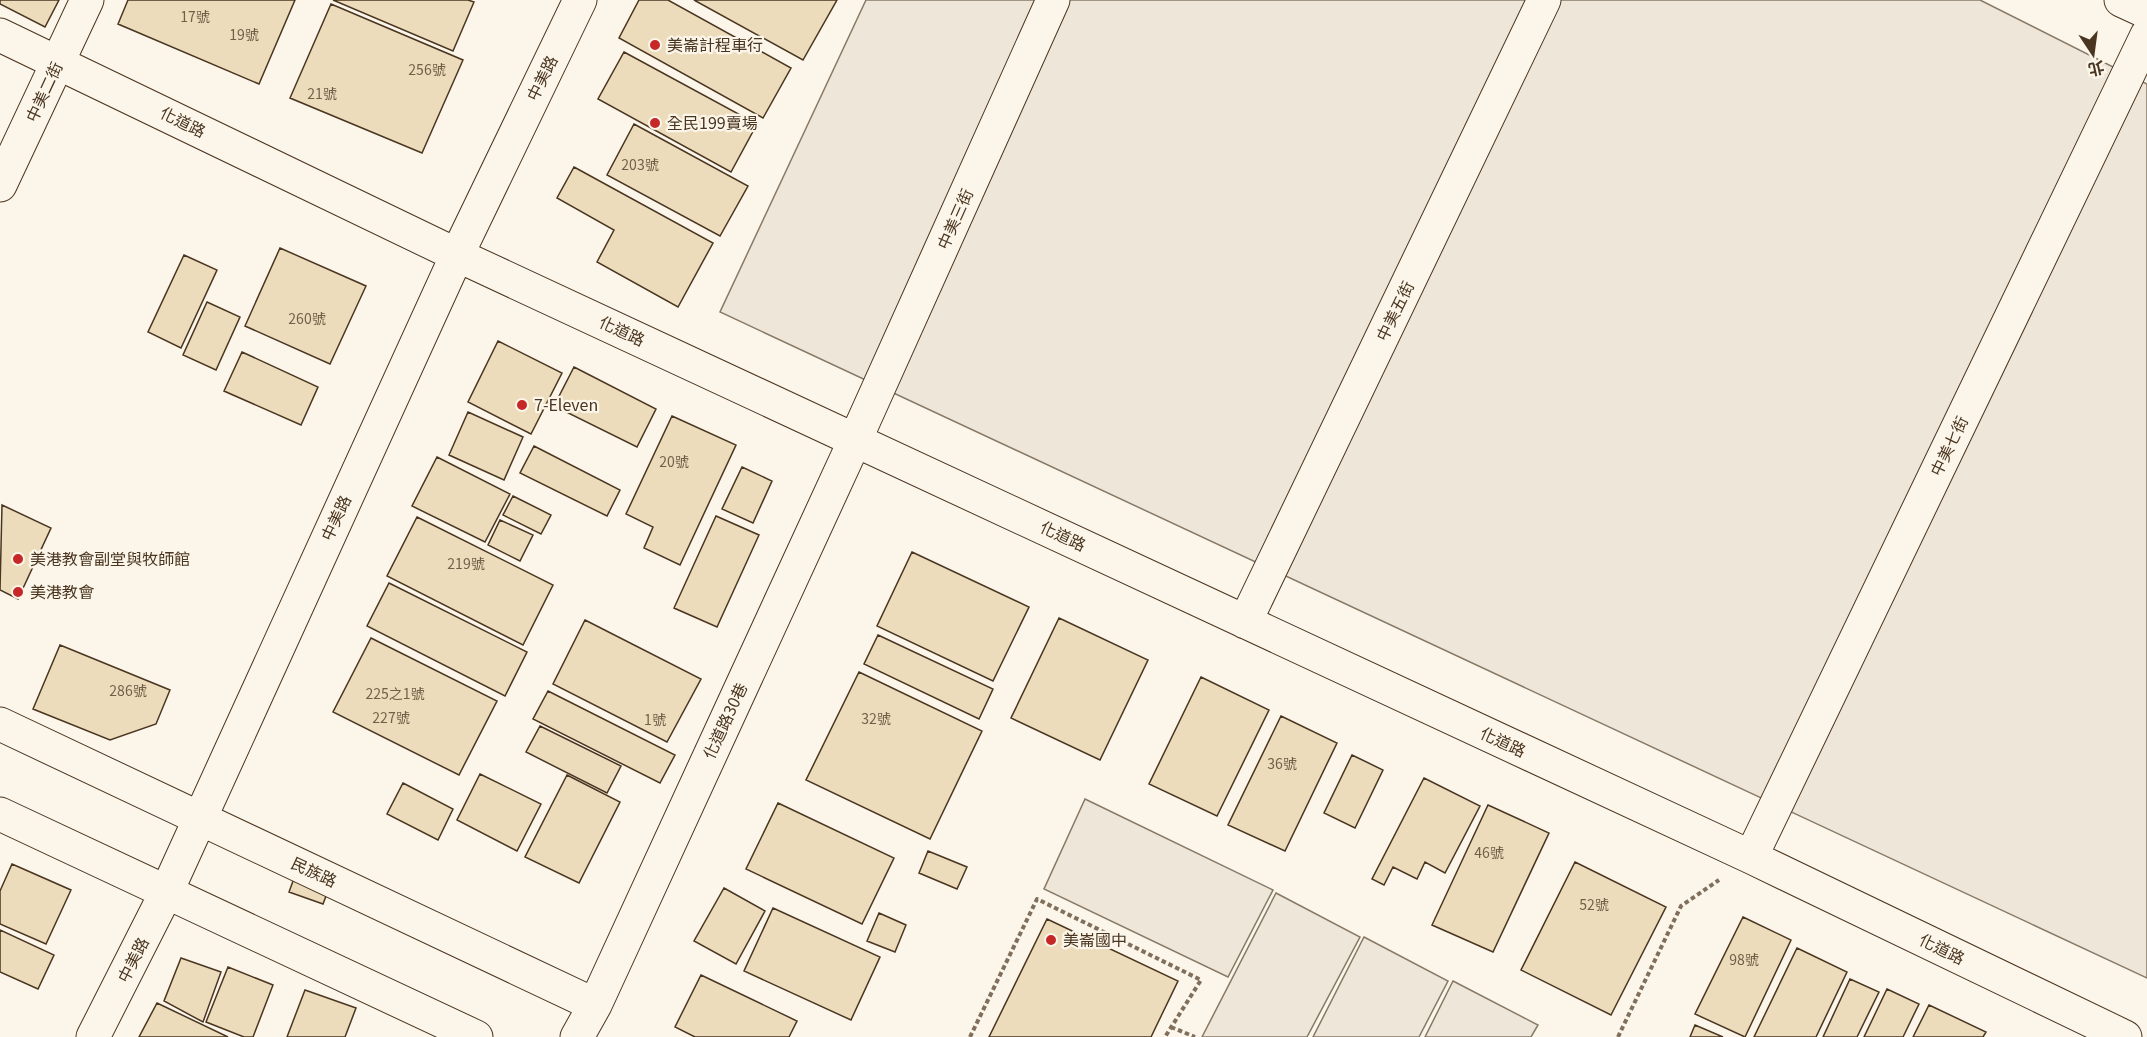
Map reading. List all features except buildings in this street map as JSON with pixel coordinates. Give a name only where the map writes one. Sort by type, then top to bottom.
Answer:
[{"type":"street","name":"中美二街","points":[[0,185],[87,0]]},
{"type":"street","name":"中美路","points":[[93,1037],[166,893],[457,255],[580,0]]},
{"type":"street","name":"中美三街","points":[[856,438],[1053,0]]},
{"type":"street","name":"中美五街","points":[[1245,622],[1544,0]]},
{"type":"street","points":[[2121,0],[2147,12]]},
{"type":"street","name":"化道路","points":[[0,35],[457,255],[856,438],[1751,857],[2125,1037]]},
{"type":"street","name":"中美七街","points":[[1751,857],[2147,35]]},
{"type":"street","name":"化道路30巷","points":[[595,1005],[856,438]]},
{"type":"street","name":"民族路","points":[[0,724],[595,1005]]},
{"type":"street","points":[[0,814],[476,1037]]},
{"type":"street","points":[[577,1037],[595,1005]]},
{"type":"path","points":[[1618,1037],[1681,906],[1751,857]]},
{"type":"path","points":[[970,1037],[1037,899],[1201,980],[1165,1037]]},
{"type":"path","points":[[1170,1026],[1195,1037]]},
{"type":"shaded area","points":[[866,0],[1980,0],[2147,84],[2147,978],[720,312]]},
{"type":"shaded area","points":[[1085,799],[1273,890],[1228,977],[1044,889]]},
{"type":"shaded area","points":[[1276,893],[1360,937],[1307,1037],[1202,1037]]},
{"type":"shaded area","points":[[1364,937],[1448,981],[1419,1037],[1313,1037]]},
{"type":"shaded area","points":[[1453,981],[1538,1025],[1531,1037],[1425,1037]]},
{"type":"place","name":"美崙計程車行","points":[[655,45]]},
{"type":"place","name":"全民199賣場","points":[[655,123]]},
{"type":"place","name":"7-Eleven","points":[[522,405]]},
{"type":"place","name":"美港教會副堂與牧師館","points":[[18,559]]},
{"type":"place","name":"美港教會","points":[[18,592]]},
{"type":"place","name":"美崙國中","points":[[1051,940]]}]
